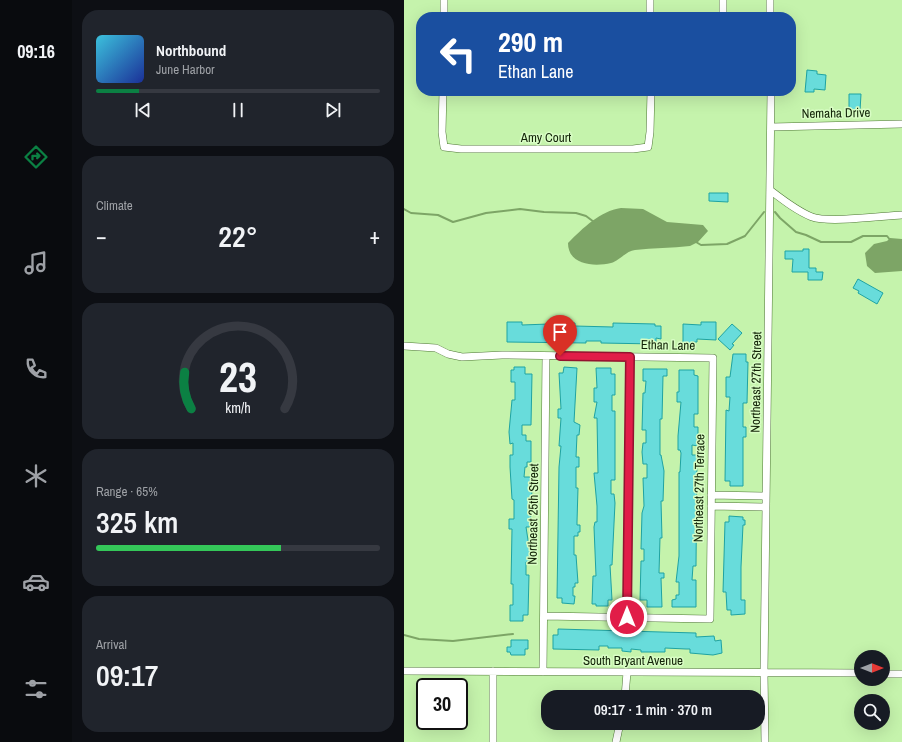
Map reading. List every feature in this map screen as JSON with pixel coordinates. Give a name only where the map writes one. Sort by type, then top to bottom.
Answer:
[{"type":"street","points":[[444,0],[444,12]]},
{"type":"street","points":[[650,0],[650,12]]},
{"type":"street","points":[[723,0],[723,12]]},
{"type":"street","points":[[770,0],[770,12]]},
{"type":"street","name":"Amy Court","points":[[443,96],[442,132],[444,147],[469,149],[632,149],[648,147],[651,96]]},
{"type":"street","name":"Northeast 27th Street","points":[[765,742],[764,673],[771,96]]},
{"type":"street","name":"Nemaha Drive","points":[[771,127],[902,124]]},
{"type":"street","points":[[770,190],[798,210],[814,217],[831,219],[902,215]]},
{"type":"street","name":"Ethan Lane","points":[[404,346],[436,348],[448,354],[462,357],[502,355],[713,358]]},
{"type":"street","name":"Northeast 25th Street","points":[[543,672],[546,356]]},
{"type":"street","points":[[544,616],[627,617],[630,357]]},
{"type":"street","name":"Northeast 27th Terrace","points":[[627,617],[710,618],[713,358]]},
{"type":"street","points":[[711,495],[766,496]]},
{"type":"street","points":[[711,506],[766,507]]},
{"type":"street","name":"South Bryant Avenue","points":[[404,671],[854,674]]},
{"type":"street","points":[[493,671],[493,742]]},
{"type":"street","points":[[626,690],[627,672]]},
{"type":"street","points":[[890,674],[902,674]]},
{"type":"street","points":[[616,742],[619,730]]},
{"type":"shaded area","points":[[621,208],[643,209],[667,222],[703,225],[708,231],[698,242],[690,246],[635,250],[611,263],[597,265],[583,263],[572,256],[568,243],[574,237],[599,216]]},
{"type":"shaded area","points":[[890,238],[902,239],[902,271],[875,273],[867,266],[865,253],[874,244],[887,241]]},
{"type":"building","points":[[807,70],[817,71],[817,74],[826,75],[825,90],[814,89],[814,92],[805,92]]},
{"type":"building","points":[[849,94],[861,94],[860,111],[849,111]]},
{"type":"building","points":[[709,193],[728,193],[728,202],[709,201]]},
{"type":"building","points":[[803,249],[809,249],[809,268],[816,268],[816,272],[823,272],[822,280],[808,280],[808,272],[792,272],[793,259],[785,259],[785,251],[803,251]]},
{"type":"building","points":[[858,279],[883,293],[877,304],[858,293],[859,291],[853,288]]},
{"type":"building","points":[[507,322],[522,322],[522,325],[575,323],[575,326],[613,327],[613,323],[655,324],[655,326],[661,326],[661,339],[656,338],[656,344],[601,343],[601,341],[586,341],[586,343],[507,342]]},
{"type":"building","points":[[701,322],[716,322],[716,340],[697,339],[697,342],[692,342],[692,344],[683,344],[683,324],[701,325]]},
{"type":"building","points":[[732,324],[742,333],[732,344],[734,345],[730,350],[718,339]]},
{"type":"building","points":[[733,354],[746,354],[746,362],[748,362],[747,403],[743,403],[743,427],[746,427],[746,437],[743,437],[743,486],[730,486],[730,481],[725,481],[726,410],[729,411],[730,397],[726,397],[726,377],[730,377]]},
{"type":"building","points":[[514,367],[525,367],[525,374],[532,374],[531,425],[522,425],[522,435],[526,435],[526,441],[531,441],[531,462],[527,462],[524,477],[531,477],[532,498],[530,527],[526,527],[530,553],[529,562],[526,562],[526,575],[529,575],[528,615],[523,615],[523,621],[510,621],[510,605],[513,605],[513,584],[511,584],[512,529],[509,529],[509,519],[514,519],[514,500],[512,499],[510,467],[510,455],[513,455],[513,443],[510,444],[509,432],[512,400],[515,400],[515,382],[511,382],[511,370],[514,370]]},
{"type":"building","points":[[564,367],[577,368],[574,422],[580,425],[579,435],[577,435],[576,457],[579,457],[579,467],[576,467],[576,488],[578,488],[577,525],[580,525],[580,532],[578,532],[578,536],[574,536],[574,555],[576,555],[578,583],[575,583],[575,587],[573,587],[573,596],[575,596],[574,604],[562,603],[562,598],[557,598],[559,467],[561,446],[559,446],[561,418],[558,418],[558,409],[561,409],[559,373],[563,373]]},
{"type":"building","points":[[596,368],[611,368],[611,374],[615,374],[615,395],[612,395],[612,411],[615,411],[615,480],[611,480],[611,494],[614,494],[615,503],[612,565],[610,565],[612,600],[608,600],[608,606],[596,606],[596,604],[592,604],[593,576],[596,576],[594,527],[595,522],[597,522],[594,473],[598,473],[597,418],[594,418],[597,402],[594,402],[594,388],[597,388]]},
{"type":"building","points":[[643,369],[667,369],[667,376],[663,376],[662,419],[660,419],[660,455],[664,471],[663,501],[661,501],[662,538],[660,538],[659,573],[664,573],[664,578],[661,578],[662,607],[647,607],[647,600],[640,600],[641,561],[644,561],[644,549],[641,549],[642,513],[644,506],[643,478],[647,478],[647,464],[643,464],[642,452],[643,443],[646,443],[646,430],[642,430],[643,393],[645,393],[646,381],[643,381]]},
{"type":"building","points":[[679,370],[694,370],[694,375],[698,376],[698,414],[694,414],[694,427],[698,427],[698,446],[692,445],[692,455],[697,455],[696,566],[693,566],[692,580],[696,580],[696,607],[672,607],[672,600],[676,599],[676,595],[679,595],[679,582],[676,582],[679,556],[679,472],[681,453],[680,450],[678,450],[681,402],[677,402],[677,392],[679,392]]},
{"type":"building","points":[[729,516],[743,517],[743,520],[745,520],[745,525],[743,525],[741,600],[745,600],[745,614],[731,615],[731,610],[727,610],[726,592],[723,592],[725,522],[729,522]]},
{"type":"building","points":[[558,629],[696,633],[696,637],[714,636],[715,641],[721,640],[722,653],[713,655],[690,653],[690,649],[665,648],[665,652],[641,652],[641,650],[631,649],[631,652],[622,651],[622,648],[608,648],[608,646],[599,646],[599,650],[553,649],[553,635],[558,635]]},
{"type":"building","points":[[511,640],[528,640],[528,649],[525,649],[525,655],[511,655],[510,652],[507,652],[507,647],[511,647]]},
{"type":"waterway","points":[[404,209],[411,213],[438,215],[453,222],[486,213],[520,209],[544,212],[576,213],[586,216],[594,222]]},
{"type":"waterway","points":[[696,242],[701,245],[727,244],[745,236],[764,212]]},
{"type":"waterway","points":[[775,212],[796,232],[821,242],[851,242],[863,236],[887,236],[891,241]]},
{"type":"waterway","points":[[404,635],[419,639],[453,641],[513,634]]},
{"type":"route","points":[[560,356],[630,357],[627,617]]}]
